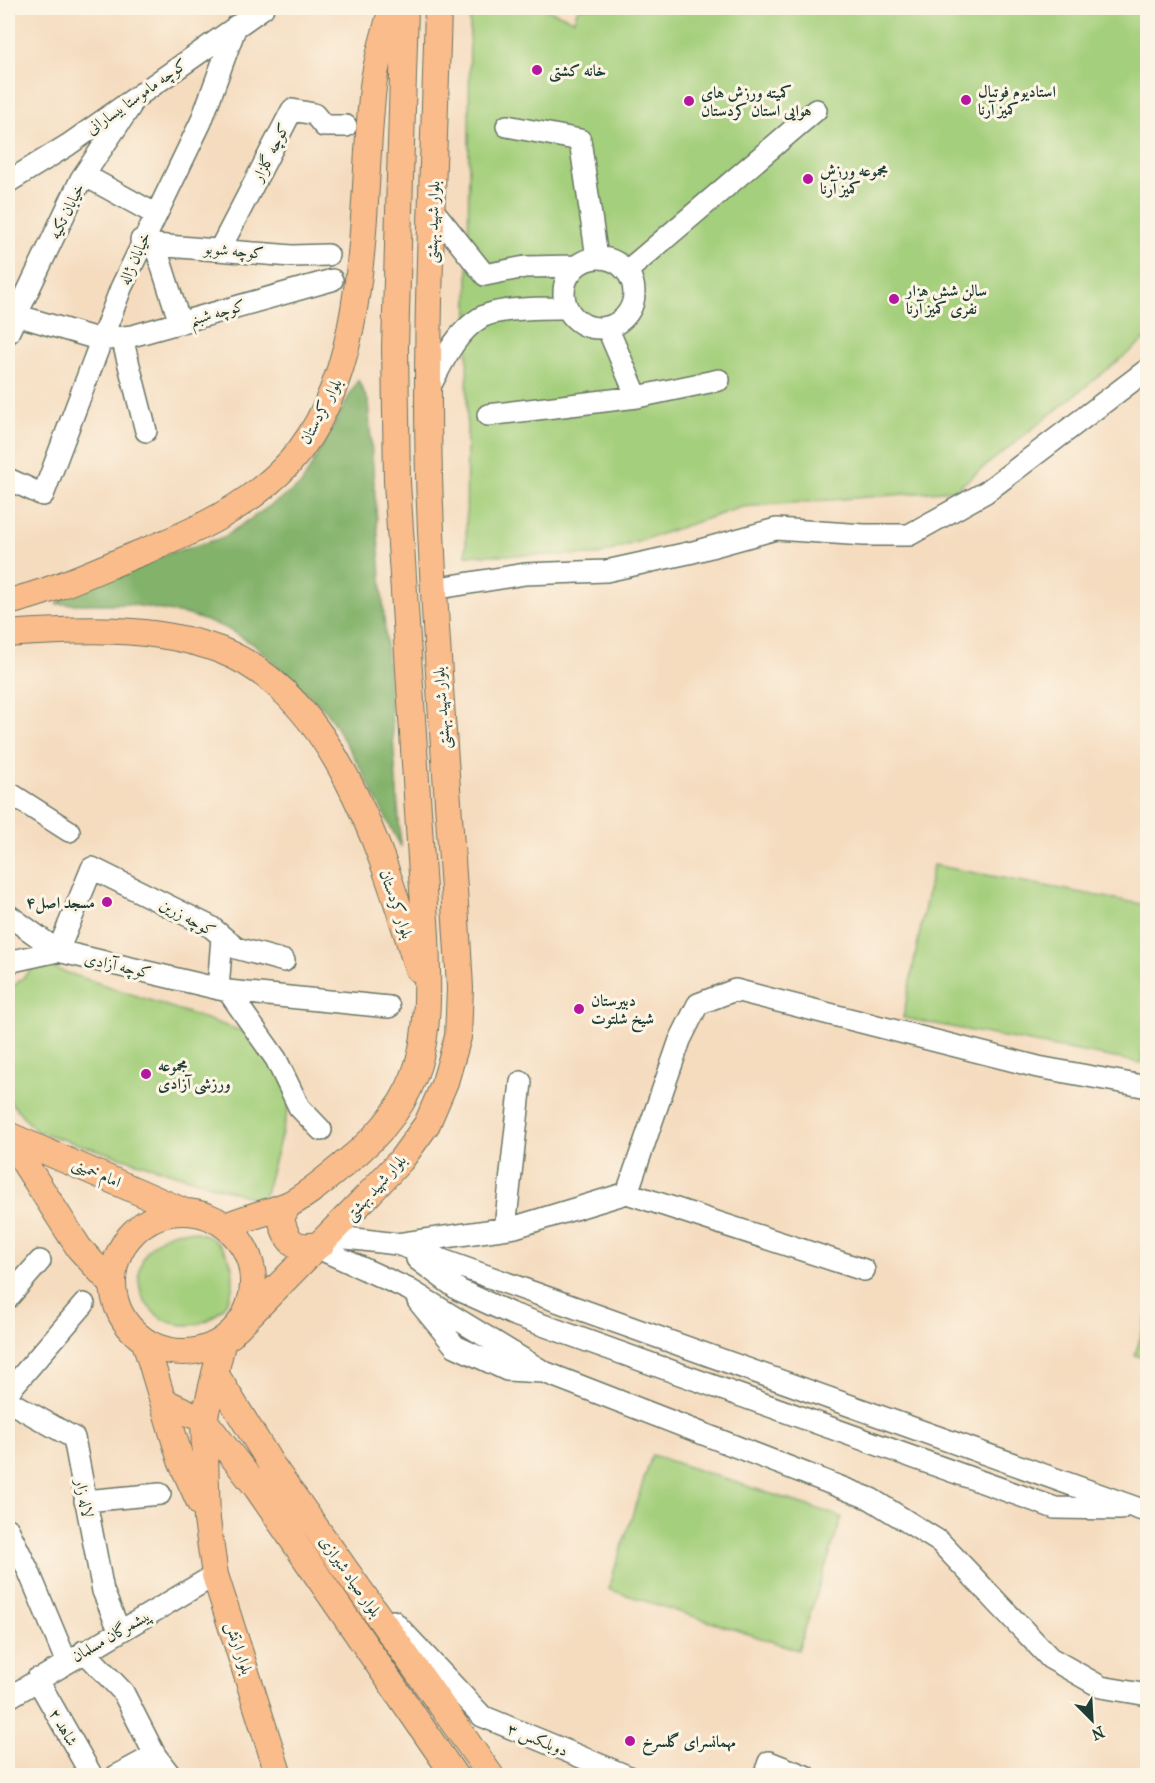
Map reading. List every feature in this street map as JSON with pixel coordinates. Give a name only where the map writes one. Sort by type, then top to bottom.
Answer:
[{"type":"main road","name":"بلوار کردستان","points":[[8,602],[102,568],[209,522],[244,502],[272,480],[291,461],[308,438],[340,374],[350,327],[373,84],[392,8]]},
{"type":"main road","name":"بلوار شهید بهشتی","points":[[226,1226],[245,1217],[288,1204],[365,1148],[389,1121],[405,1098],[418,1070],[428,1001],[397,482],[395,347],[405,8]]},
{"type":"main road","name":"بلوار شهید بهشتی","points":[[234,1331],[323,1243],[401,1160],[427,1124],[445,1082],[458,1037],[460,977],[433,589],[429,388],[438,8]]},
{"type":"main road","name":"بلوار کردستان","points":[[8,634],[70,631],[154,633],[222,651],[254,669],[278,688],[309,719],[332,751],[358,801],[394,890],[428,1001]]},
{"type":"main road","points":[[8,1136],[79,1248],[112,1284]]},
{"type":"main road","name":"امام خمینی","points":[[8,1136],[185,1212]]},
{"type":"main road","points":[[288,1204],[280,1218],[285,1236],[294,1244],[306,1247],[323,1243]]},
{"type":"main road","points":[[207,1520],[204,1420],[223,1340],[234,1331],[249,1308],[254,1286],[251,1263],[242,1243],[226,1226],[207,1216],[185,1212],[162,1215],[142,1225],[126,1241],[115,1262],[112,1284],[116,1307],[128,1327],[145,1342],[166,1351],[189,1353],[211,1347],[234,1331]]},
{"type":"main road","points":[[145,1342],[181,1461],[207,1520]]},
{"type":"main road","name":"بلوار صیاد شیرازی","points":[[215,1373],[270,1464],[352,1576],[446,1693],[491,1776]]},
{"type":"main road","points":[[164,1401],[204,1420]]},
{"type":"main road","name":"بلوار صیاد شیرازی","points":[[204,1420],[257,1488],[455,1776]]},
{"type":"main road","name":"بلوار ارتش","points":[[207,1520],[215,1575],[279,1776]]},
{"type":"main road","points":[[329,1593],[352,1576]]},
{"type":"main road","points":[[414,1718],[446,1693]]},
{"type":"street","name":"کوچه ماموستا بیسارانی","points":[[8,182],[68,145],[263,8]]},
{"type":"street","name":"خیابان ژاله","points":[[8,479],[43,495],[101,340],[148,243],[154,214],[201,122],[236,26]]},
{"type":"street","name":"خیابان تکیه","points":[[10,320],[84,175],[137,96]]},
{"type":"street","name":"کوچه گلزار","points":[[220,249],[292,110],[314,114],[324,126],[346,126]]},
{"type":"street","points":[[627,271],[816,110]]},
{"type":"street","points":[[507,126],[580,140],[597,258]]},
{"type":"street","points":[[84,175],[154,214]]},
{"type":"street","points":[[433,210],[485,275],[525,267],[577,266],[597,258],[618,264],[627,271],[632,281],[633,303],[623,318],[607,327],[595,328],[583,325],[567,308],[565,285],[577,266]]},
{"type":"street","points":[[148,243],[180,323]]},
{"type":"street","name":"کوچه شوبو","points":[[148,243],[292,256],[328,255]]},
{"type":"street","name":"کوچه شبنم","points":[[101,340],[122,338],[180,323],[332,280]]},
{"type":"street","points":[[429,388],[453,344],[481,317],[521,309],[567,308]]},
{"type":"street","points":[[10,320],[101,340]]},
{"type":"street","points":[[607,327],[637,397]]},
{"type":"street","points":[[122,338],[146,431]]},
{"type":"street","points":[[433,589],[525,574],[606,572],[693,552],[776,529],[864,536],[909,535],[986,492],[1148,369]]},
{"type":"street","points":[[488,415],[637,397],[719,380]]},
{"type":"street","points":[[8,792],[69,831]]},
{"type":"street","name":"کوچه زرین","points":[[58,951],[92,868],[211,927],[236,948],[284,961]]},
{"type":"street","points":[[8,915],[58,951]]},
{"type":"street","points":[[222,937],[223,990],[276,1059],[299,1107],[321,1130]]},
{"type":"street","name":"کوچه آزادی","points":[[8,962],[58,951],[223,990],[389,1008]]},
{"type":"street","points":[[627,1193],[680,1040],[698,1004],[735,990],[1038,1067],[1148,1087]]},
{"type":"street","points":[[505,1228],[521,1082]]},
{"type":"street","points":[[323,1243],[397,1244],[505,1228],[627,1193],[864,1270]]},
{"type":"street","points":[[323,1243],[408,1289],[455,1346],[507,1370],[544,1372],[871,1499],[940,1542],[1050,1658],[1101,1687],[1148,1695]]},
{"type":"street","points":[[397,1244],[1143,1511]]},
{"type":"street","points":[[8,1298],[40,1261]]},
{"type":"street","points":[[8,1392],[84,1304]]},
{"type":"street","name":"لاله زار","points":[[8,1401],[74,1438],[104,1591],[119,1630]]},
{"type":"street","points":[[85,1501],[160,1494]]},
{"type":"street","points":[[8,1528],[59,1639],[75,1656],[123,1692],[155,1755],[171,1776]]},
{"type":"street","name":"پیشمرگان مسلمان","points":[[8,1698],[75,1656],[215,1575]]},
{"type":"street","name":"شاهد ۲","points":[[37,1679],[92,1776]]},
{"type":"street","name":"دوبلکس ۳","points":[[446,1693],[482,1716],[627,1776]]},
{"type":"street","points":[[116,1776],[155,1755]]},
{"type":"street","points":[[766,1769],[805,1776]]},
{"type":"green space","name":"مجموعه ورزش کمیز آرنا","points":[[470,8],[543,8],[574,20],[578,8],[1147,8],[1147,338],[955,490],[742,507],[598,555],[466,555]]},
{"type":"green space","points":[[358,380],[368,401],[401,847],[360,767],[327,712],[255,645],[224,627],[189,615],[129,604],[57,604],[74,590],[160,556],[222,538],[301,485]]},
{"type":"green space","points":[[933,865],[1147,905],[1148,1031],[1141,1063],[903,1018]]},
{"type":"green space","name":"مجموعه ورزشی آزادی","points":[[38,963],[263,1038],[294,1089],[263,1201],[36,1131],[8,1099],[8,992]]},
{"type":"green space","points":[[186,1231],[204,1235],[219,1245],[229,1260],[233,1278],[229,1296],[219,1311],[204,1321],[186,1325],[168,1321],[153,1311],[143,1296],[139,1278],[143,1260],[153,1245],[168,1235]]},
{"type":"green space","points":[[1147,1317],[1148,1359],[1135,1355]]},
{"type":"green space","points":[[652,1455],[842,1517],[798,1650],[608,1589]]},
{"type":"place","name":"خانه کشتی","points":[[537,70]]},
{"type":"place","name":"استادیوم فوتبال کمیز آرنا","points":[[966,100]]},
{"type":"place","name":"کمیته ورزش های هوایی استان کردستان","points":[[689,101]]},
{"type":"place","name":"مجموعه ورزش کمیز آرنا","points":[[808,179]]},
{"type":"place","name":"سالن شش هزار نفری کمیز آرنا","points":[[894,299]]},
{"type":"place","name":"مسجد اصل۴","points":[[107,902]]},
{"type":"place","name":"دبیرستان شیخ شلتوت","points":[[579,1009]]},
{"type":"place","name":"مجموعه ورزشی آزادی","points":[[146,1074]]},
{"type":"place","name":"مهمانسرای گلسرخ","points":[[630,1741]]}]
